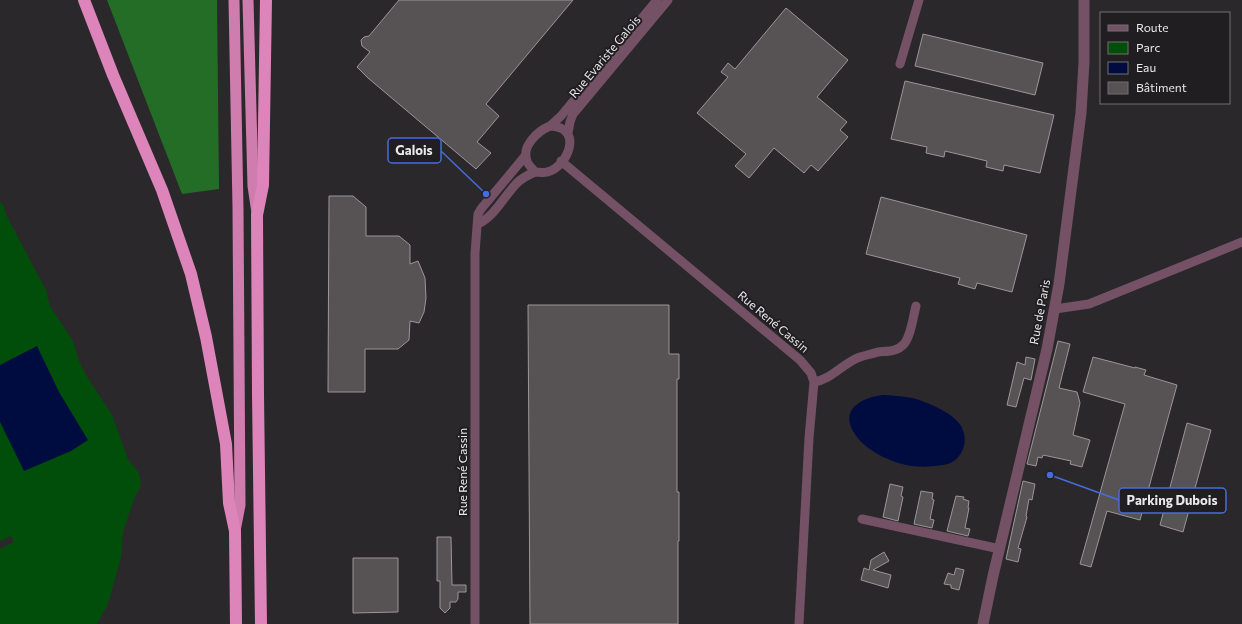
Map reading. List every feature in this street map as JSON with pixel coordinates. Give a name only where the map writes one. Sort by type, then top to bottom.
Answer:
[{"type":"highway","points":[[84,0],[113,76],[162,190],[191,274],[206,337],[226,444],[229,503],[235,530],[236,624]]},
{"type":"highway","points":[[234,0],[238,223],[240,505],[235,530]]},
{"type":"highway","points":[[248,0],[252,186],[257,215],[261,624]]},
{"type":"highway","points":[[257,215],[263,185],[266,0]]},
{"type":"street","name":"Rue Evariste Galois","points":[[478,224],[478,214],[480,209],[526,155],[531,141],[539,132],[550,126],[561,116],[657,0]]},
{"type":"street","name":"Rue Evariste Galois","points":[[561,162],[570,148],[568,133],[573,114],[668,0]]},
{"type":"street","points":[[900,64],[919,0]]},
{"type":"street","name":"Rue de Paris","points":[[983,624],[1047,349],[1060,280],[1081,113],[1084,62],[1084,0]]},
{"type":"street","points":[[550,126],[557,126],[568,133]]},
{"type":"street","points":[[526,155],[527,161],[535,172]]},
{"type":"street","points":[[478,224],[485,220],[523,178],[535,172],[547,172],[558,166],[561,162]]},
{"type":"street","name":"Rue René Cassin","points":[[561,162],[800,360],[811,373],[814,382]]},
{"type":"street","name":"Rue René Cassin","points":[[475,624],[475,238],[478,224]]},
{"type":"street","points":[[1055,309],[1089,304],[1242,242]]},
{"type":"street","points":[[799,624],[809,438],[814,382],[828,378],[860,357],[878,352],[895,351],[907,340],[916,306]]},
{"type":"street","points":[[862,519],[1000,549]]},
{"type":"green space","points":[[107,0],[217,0],[219,189],[182,194]]},
{"type":"green space","points":[[0,202],[4,206],[5,213],[46,290],[50,306],[73,341],[79,361],[86,375],[112,415],[128,459],[138,472],[141,481],[140,488],[135,496],[123,532],[121,557],[108,604],[97,624],[0,624],[0,549],[14,542],[11,536],[0,541]]},
{"type":"water","points":[[37,346],[59,392],[88,440],[71,451],[24,471],[0,422],[0,365]]},
{"type":"water","points":[[883,395],[902,396],[917,399],[935,406],[953,417],[962,428],[965,437],[964,447],[959,456],[954,461],[945,465],[917,467],[894,461],[868,448],[853,431],[850,423],[850,416],[856,405],[862,401],[868,398]]},
{"type":"building","points":[[399,0],[573,0],[486,104],[499,116],[477,142],[491,153],[476,169],[357,67],[370,52],[362,46],[361,40],[364,37],[369,36]]},
{"type":"building","points":[[786,8],[848,60],[817,97],[847,122],[840,130],[848,137],[818,171],[811,165],[804,173],[774,148],[749,178],[735,166],[746,154],[697,113],[728,77],[721,72],[728,63],[735,69]]},
{"type":"building","points":[[923,34],[1043,63],[1035,95],[915,66]]},
{"type":"building","points":[[905,81],[1054,115],[1040,173],[1004,165],[1003,171],[986,167],[987,161],[945,151],[944,157],[926,153],[927,147],[891,139]]},
{"type":"building","points":[[329,196],[353,196],[366,207],[366,236],[399,236],[410,245],[410,264],[418,261],[425,278],[426,298],[424,312],[419,323],[410,321],[409,340],[398,349],[365,349],[365,392],[328,392]]},
{"type":"building","points":[[881,197],[1027,235],[1012,292],[977,283],[975,289],[958,284],[960,278],[866,254]]},
{"type":"building","points":[[528,305],[669,305],[669,354],[679,354],[679,379],[677,379],[677,492],[679,492],[678,624],[530,624]]},
{"type":"building","points":[[1058,341],[1070,344],[1059,388],[1077,392],[1080,403],[1073,435],[1090,440],[1082,467],[1070,464],[1071,461],[1043,455],[1042,458],[1038,457],[1036,466],[1027,464]]},
{"type":"building","points":[[1026,357],[1035,359],[1031,380],[1024,378],[1016,407],[1007,405],[1017,362],[1025,365]]},
{"type":"building","points":[[1093,357],[1146,370],[1144,375],[1177,385],[1140,520],[1107,511],[1091,567],[1080,564],[1125,404],[1083,392]]},
{"type":"building","points":[[1187,423],[1211,430],[1183,532],[1160,525]]},
{"type":"building","points":[[1023,481],[1035,484],[1032,500],[1029,499],[1027,517],[1018,548],[1021,549],[1018,562],[1006,559]]},
{"type":"building","points":[[890,484],[903,487],[901,496],[903,497],[898,521],[883,517]]},
{"type":"building","points":[[921,491],[933,493],[932,499],[934,500],[930,519],[934,520],[932,528],[914,524]]},
{"type":"building","points":[[956,496],[964,497],[963,499],[969,501],[965,528],[970,529],[968,536],[947,531]]},
{"type":"building","points":[[437,537],[451,537],[452,585],[466,585],[466,592],[458,592],[458,599],[456,602],[450,602],[450,608],[445,613],[440,608],[440,581],[437,581]]},
{"type":"building","points":[[884,552],[889,561],[873,570],[891,575],[888,588],[861,580],[864,568],[869,570],[871,560]]},
{"type":"building","points":[[353,558],[398,558],[398,612],[353,613]]},
{"type":"building","points":[[956,568],[964,570],[959,590],[951,588],[951,585],[944,584],[948,573],[954,575]]},
{"type":"place","name":"Galois","points":[[486,194]]},
{"type":"place","name":"Parking Dubois","points":[[1050,475]]}]
